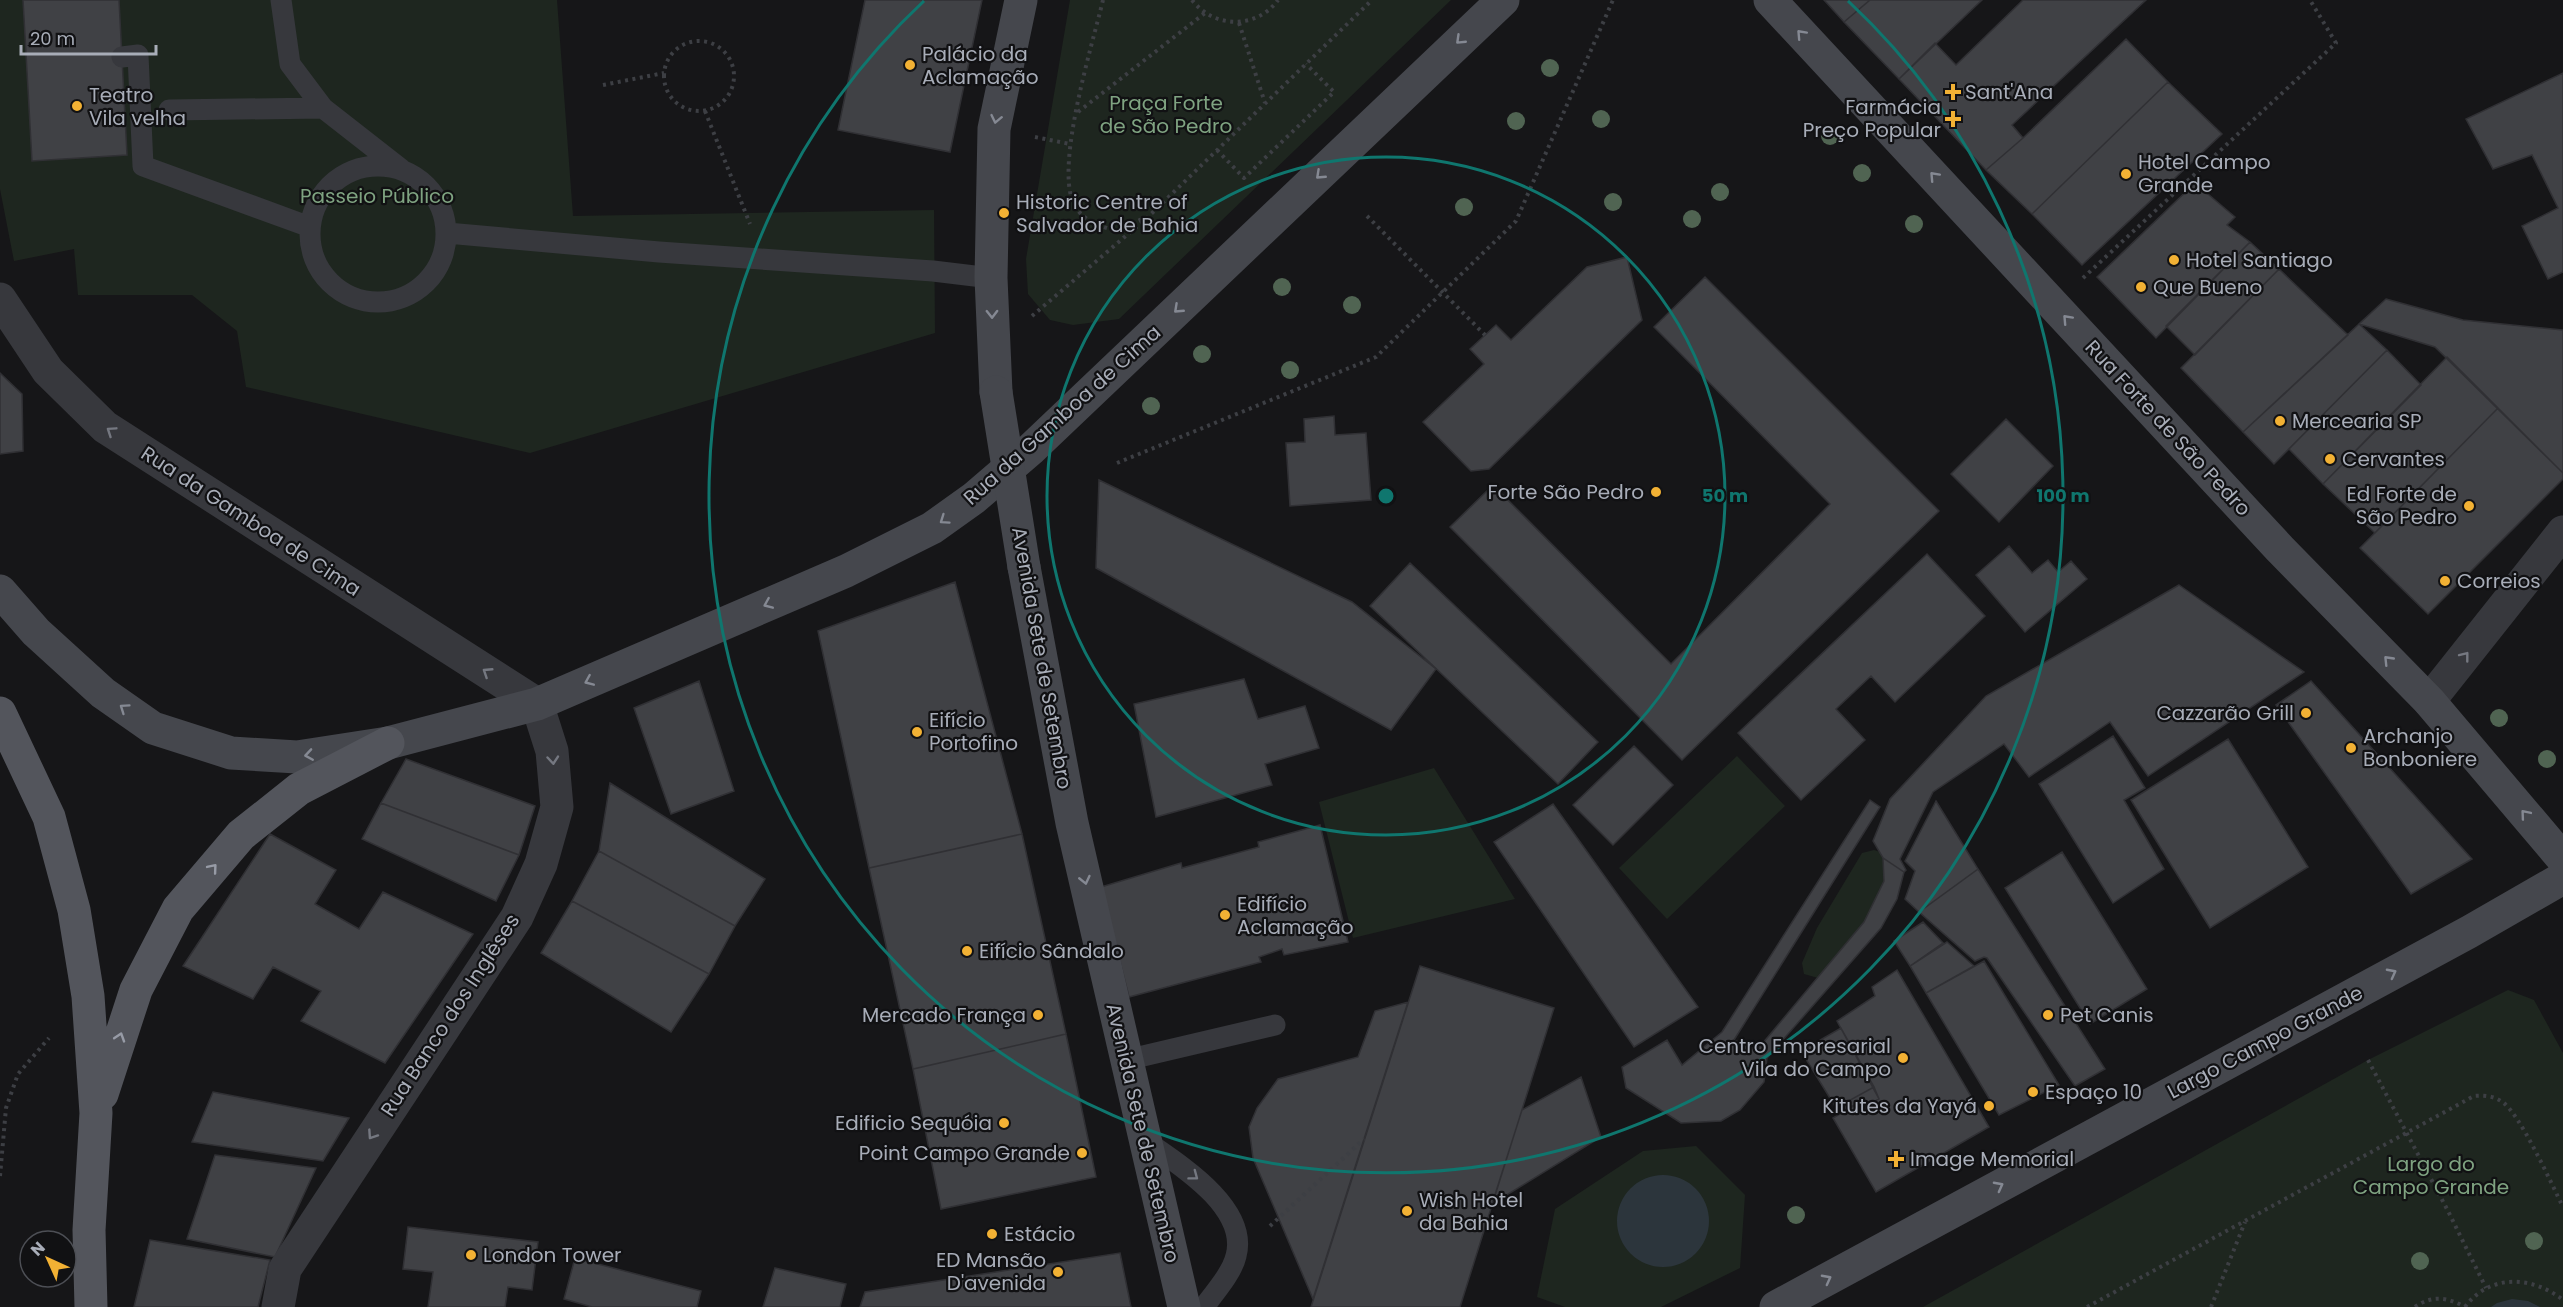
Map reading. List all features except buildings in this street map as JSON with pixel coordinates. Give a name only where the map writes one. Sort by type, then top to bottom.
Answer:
[{"type":"main road","name":"Avenida Sete de Setembro","points":[[1021,0],[994,129],[991,278],[992,350],[996,392],[1024,567],[1072,823],[1184,1307]]},
{"type":"main road","name":"Rua da Gamboa de Cima","points":[[0,591],[36,632],[103,693],[153,728],[231,753],[297,757],[388,743],[537,704],[846,571],[932,528],[974,498],[1052,428],[1503,0]]},
{"type":"main road","name":"Rua Forte de São Pedro","points":[[1770,0],[2272,540],[2429,701],[2563,859]]},
{"type":"main road","points":[[0,713],[49,817],[74,910],[88,996],[96,1113],[89,1230],[91,1307]]},
{"type":"main road","points":[[96,1113],[135,990],[178,909],[240,835],[299,789],[388,743]]},
{"type":"main road","name":"Largo Campo Grande","points":[[1776,1307],[2469,932],[2563,878]]},
{"type":"street","name":"Rua da Gamboa de Cima","points":[[0,299],[48,371],[105,427],[537,704]]},
{"type":"street","points":[[2429,701],[2563,532]]},
{"type":"street","name":"Rua Banco dos Inglêses","points":[[278,1307],[285,1269],[517,917],[542,864],[557,807],[552,751],[537,704]]},
{"type":"lane","points":[[281,0],[290,64],[323,108],[402,170],[420,179],[435,195],[444,213],[447,233],[444,255],[434,275],[418,291],[397,301],[375,304],[353,299],[334,288],[320,271],[311,250],[310,227],[315,208],[326,190],[342,176],[361,168],[382,166],[402,170]]},
{"type":"lane","points":[[122,57],[138,55],[143,166],[310,227]]},
{"type":"lane","points":[[169,110],[323,108]]},
{"type":"lane","points":[[447,233],[659,252],[933,271],[991,278]]},
{"type":"lane","points":[[1126,1060],[1275,1026]]},
{"type":"lane","points":[[1147,1142],[1202,1181],[1225,1210],[1238,1235],[1236,1257],[1204,1307]]},
{"type":"path","points":[[1103,0],[1070,144],[1067,178],[1073,203],[1091,223],[1117,231],[1148,217]]},
{"type":"path","points":[[1192,0],[1205,13],[1222,21],[1239,23],[1257,18],[1272,8],[1278,0]]},
{"type":"path","points":[[992,350],[1148,217],[1372,0]]},
{"type":"path","points":[[1117,463],[1376,357],[1516,221],[1614,0]]},
{"type":"path","points":[[2053,304],[2336,43],[2310,0]]},
{"type":"path","points":[[1077,113],[1205,13]]},
{"type":"path","points":[[1239,23],[1265,103]]},
{"type":"path","points":[[695,41],[707,42],[718,47],[727,55],[734,77],[726,99],[716,107],[705,111],[684,108],[675,102],[669,94],[664,74],[667,62],[674,52],[695,41]]},
{"type":"path","points":[[1217,150],[1244,178],[1334,92],[1306,64]]},
{"type":"path","points":[[603,86],[664,74]]},
{"type":"path","points":[[705,111],[763,258]]},
{"type":"path","points":[[1367,216],[1485,335]]},
{"type":"path","points":[[0,1176],[6,1108],[18,1074],[88,996]]},
{"type":"path","points":[[2368,1060],[2486,1288]]},
{"type":"path","points":[[2087,1307],[2474,1096],[2485,1095],[2503,1102],[2516,1118],[2563,1207]]},
{"type":"path","points":[[1236,1257],[1364,1139]]},
{"type":"path","points":[[2211,1307],[2245,1222]]},
{"type":"path","points":[[2415,1307],[2427,1299],[2452,1300],[2465,1307],[2471,1299],[2486,1288],[2506,1281],[2526,1281],[2546,1288],[2563,1300]]},
{"type":"green space","name":"Passeio Público","points":[[0,0],[557,0],[573,216],[934,210],[935,333],[530,453],[246,387],[237,331],[192,295],[78,295],[74,249],[14,261],[0,189]]},
{"type":"green space","name":"Praça Forte de São Pedro","points":[[1070,0],[1451,0],[1119,319],[1073,325],[1050,320],[1028,294],[1026,259]]},
{"type":"green space","points":[[1737,756],[1785,806],[1667,919],[1619,868]]},
{"type":"green space","points":[[1434,768],[1515,899],[1353,938],[1319,802]]},
{"type":"green space","points":[[1874,850],[1883,853],[1884,881],[1877,915],[1818,978],[1804,974],[1802,963],[1817,928],[1862,853]]},
{"type":"green space","name":"Largo do Campo Grande","points":[[2508,990],[2534,1000],[2563,1053],[2563,1307],[1923,1307],[2368,1060]]},
{"type":"green space","points":[[1696,1146],[1745,1195],[1740,1268],[1661,1307],[1565,1307],[1537,1297],[1555,1209],[1643,1151]]},
{"type":"shaded area","points":[[1654,1175],[1672,1175],[1689,1182],[1702,1195],[1709,1212],[1709,1230],[1702,1247],[1689,1260],[1672,1267],[1654,1267],[1637,1260],[1624,1247],[1617,1230],[1617,1212],[1624,1195],[1637,1182]]},
{"type":"shaded area","points":[[2512,1299],[2528,1301],[2540,1307],[2491,1307]]},
{"type":"place","name":"Palácio da Aclamação","points":[[910,65]]},
{"type":"place","name":"Sant'Ana","points":[[1953,92]]},
{"type":"place","name":"Teatro Vila velha","points":[[77,106]]},
{"type":"place","name":"Farmácia Preço Popular","points":[[1953,119]]},
{"type":"place","name":"Hotel Campo Grande","points":[[2126,174]]},
{"type":"place","name":"Historic Centre of Salvador de Bahia","points":[[1004,213]]},
{"type":"place","name":"Hotel Santiago","points":[[2174,260]]},
{"type":"place","name":"Que Bueno","points":[[2141,287]]},
{"type":"place","name":"Mercearia SP","points":[[2280,421]]},
{"type":"place","name":"Cervantes","points":[[2330,459]]},
{"type":"place","name":"Forte São Pedro","points":[[1656,492]]},
{"type":"place","name":"Ed Forte de São Pedro","points":[[2469,506]]},
{"type":"place","name":"Correios","points":[[2445,581]]},
{"type":"place","name":"Cazzarão Grill","points":[[2306,713]]},
{"type":"place","name":"Eifício Portofino","points":[[917,732]]},
{"type":"place","name":"Archanjo Bonboniere","points":[[2351,748]]},
{"type":"place","name":"Edifício Aclamação","points":[[1225,915]]},
{"type":"place","name":"Eifício Sândalo","points":[[967,951]]},
{"type":"place","name":"Mercado França","points":[[1038,1015]]},
{"type":"place","name":"Pet Canis","points":[[2048,1015]]},
{"type":"place","name":"Centro Empresarial Vila do Campo","points":[[1903,1058]]},
{"type":"place","name":"Espaço 10","points":[[2033,1092]]},
{"type":"place","name":"Kitutes da Yayá","points":[[1989,1106]]},
{"type":"place","name":"Edificio Sequóia","points":[[1004,1123]]},
{"type":"place","name":"Point Campo Grande","points":[[1082,1153]]},
{"type":"place","name":"Image Memorial","points":[[1896,1159]]},
{"type":"place","name":"Wish Hotel da Bahia","points":[[1407,1211]]},
{"type":"place","name":"Estácio","points":[[992,1234]]},
{"type":"place","name":"London Tower","points":[[471,1255]]},
{"type":"place","name":"ED Mansão D'avenida","points":[[1058,1272]]}]
